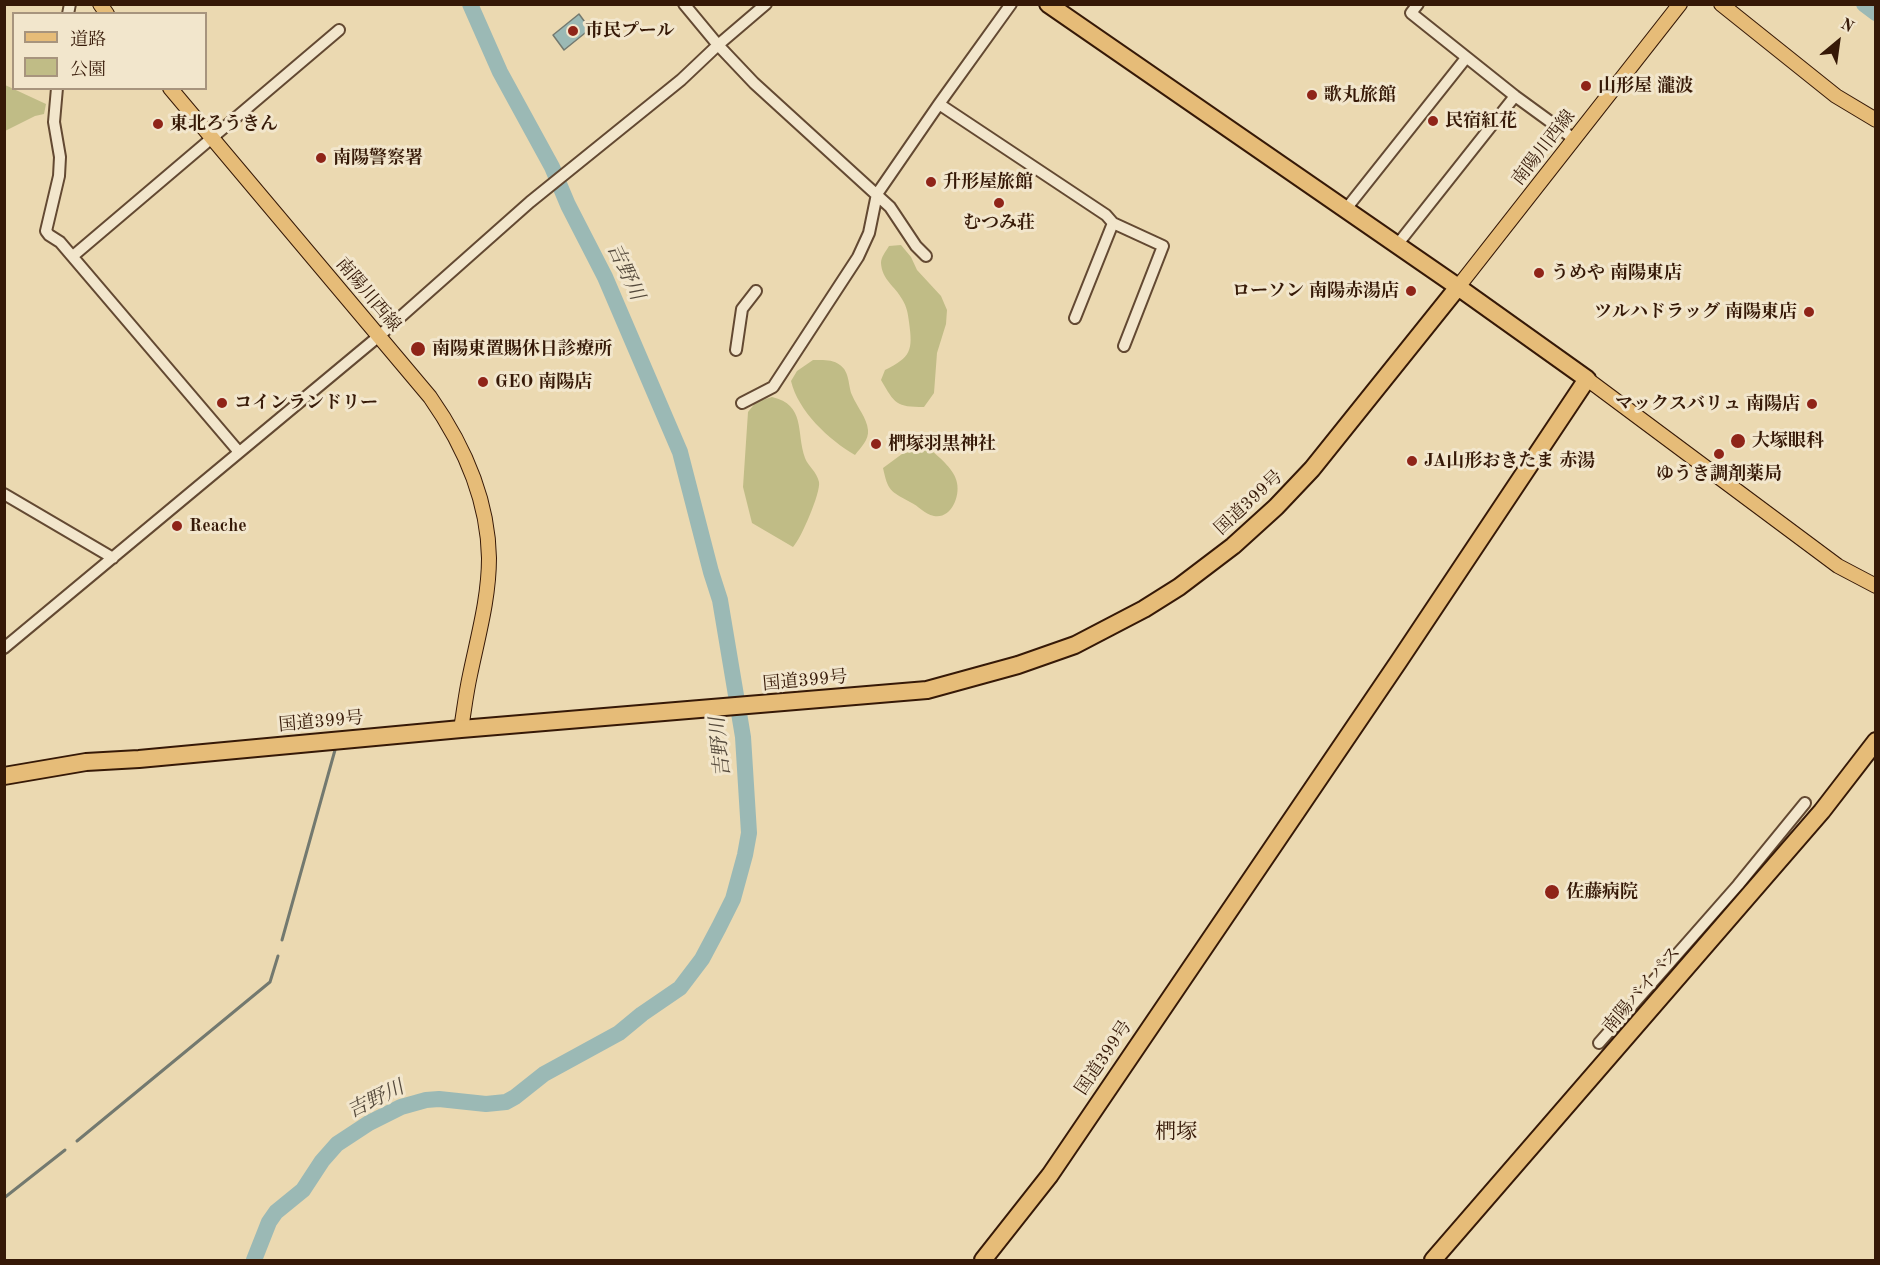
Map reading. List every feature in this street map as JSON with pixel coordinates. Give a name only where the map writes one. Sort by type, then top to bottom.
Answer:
[{"type":"highway","points":[[1048,4],[1346,209],[1587,379]]},
{"type":"highway","name":"国道399号","points":[[4,776],[86,762],[927,690],[957,683],[1075,645],[1179,587],[1233,546],[1276,507],[1312,469],[1458,287]]},
{"type":"highway","name":"国道399号","points":[[983,1260],[1050,1175],[1587,379]]},
{"type":"highway","name":"南陽バイパス","points":[[1433,1260],[1822,811],[1875,741]]},
{"type":"main road","name":"南陽川西線","points":[[1458,287],[1680,4]]},
{"type":"main road","points":[[1721,4],[1836,96],[1875,120]]},
{"type":"main road","name":"南陽川西線","points":[[172,90],[379,336],[443,416],[466,460],[477,488],[489,558],[483,619],[461,729]]},
{"type":"main road","points":[[1587,379],[1838,566],[1875,586]]},
{"type":"street","points":[[684,4],[754,83],[890,207],[916,246],[926,256]]},
{"type":"street","points":[[4,648],[379,336],[530,202],[681,80],[766,4]]},
{"type":"street","points":[[742,403],[773,387],[858,257],[869,233],[877,194],[1011,4]]},
{"type":"street","points":[[1418,4],[1411,13],[1515,96],[1574,139]]},
{"type":"street","points":[[72,256],[339,30]]},
{"type":"street","points":[[1346,209],[1467,58]]},
{"type":"street","points":[[57,90],[54,122],[60,158],[59,176],[46,231],[60,242],[239,452]]},
{"type":"street","points":[[1397,245],[1515,96]]},
{"type":"street","points":[[939,104],[1106,215],[1113,223],[1163,246],[1124,346]]},
{"type":"street","points":[[1075,318],[1113,223]]},
{"type":"street","points":[[736,350],[742,309],[756,291]]},
{"type":"street","points":[[4,494],[113,558]]},
{"type":"street","points":[[1599,1043],[1738,885],[1805,803]]},
{"type":"green space","points":[[5,85],[46,104],[44,114],[5,131]]},
{"type":"green space","points":[[901,245],[911,257],[917,270],[941,296],[947,310],[946,324],[937,353],[934,393],[924,407],[907,406],[897,402],[881,380],[885,370],[905,357],[910,347],[908,316],[904,302],[884,274],[881,263],[889,246]]},
{"type":"green space","points":[[813,360],[834,362],[846,371],[852,395],[868,430],[866,440],[855,455],[816,424],[807,414],[795,392],[791,381],[797,371]]},
{"type":"green space","points":[[772,397],[783,401],[795,413],[805,458],[819,482],[810,515],[793,547],[752,523],[743,487],[748,412],[756,402]]},
{"type":"green space","points":[[916,450],[931,450],[947,465],[956,478],[958,489],[956,500],[950,511],[945,514],[934,516],[927,514],[888,486],[883,468],[902,454]]},
{"type":"water","points":[[579,14],[590,29],[564,50],[553,35]]},
{"type":"waterway","name":"吉野川","points":[[254,1260],[269,1222],[276,1212],[303,1190],[322,1161],[337,1144],[369,1123],[401,1107],[426,1100],[439,1099],[486,1104],[506,1102],[544,1074],[619,1033],[680,988],[702,959],[733,899],[749,833],[743,737],[720,600],[680,452],[605,277],[568,205],[552,167],[500,72],[470,4]]},
{"type":"waterway","points":[[1864,4],[1876,13]]},
{"type":"waterway","points":[[282,940],[335,750]]},
{"type":"waterway","points":[[77,1141],[270,982],[278,956]]},
{"type":"waterway","points":[[4,1198],[65,1150]]},
{"type":"place","name":"市民プール","points":[[573,31]]},
{"type":"place","name":"山形屋 瀧波","points":[[1586,86]]},
{"type":"place","name":"歌丸旅館","points":[[1312,95]]},
{"type":"place","name":"民宿紅花","points":[[1433,121]]},
{"type":"place","name":"東北ろうきん","points":[[158,124]]},
{"type":"place","name":"南陽警察署","points":[[321,158]]},
{"type":"place","name":"升形屋旅館","points":[[931,182]]},
{"type":"place","name":"むつみ荘","points":[[999,203]]},
{"type":"place","name":"うめや 南陽東店","points":[[1539,273]]},
{"type":"place","name":"ローソン 南陽赤湯店","points":[[1411,291]]},
{"type":"place","name":"ツルハドラッグ 南陽東店","points":[[1809,312]]},
{"type":"place","name":"南陽東置賜休日診療所","points":[[418,349]]},
{"type":"place","name":"GEO 南陽店","points":[[483,382]]},
{"type":"place","name":"コインランドリー","points":[[222,403]]},
{"type":"place","name":"マックスバリュ 南陽店","points":[[1812,404]]},
{"type":"place","name":"大塚眼科","points":[[1738,441]]},
{"type":"place","name":"椚塚羽黒神社","points":[[876,444]]},
{"type":"place","name":"ゆうき調剤薬局","points":[[1719,454]]},
{"type":"place","name":"JA山形おきたま 赤湯","points":[[1412,461]]},
{"type":"place","name":"Reache","points":[[177,526]]},
{"type":"place","name":"佐藤病院","points":[[1552,892]]},
{"type":"district","name":"椚塚","points":[[1176,1132]]}]
